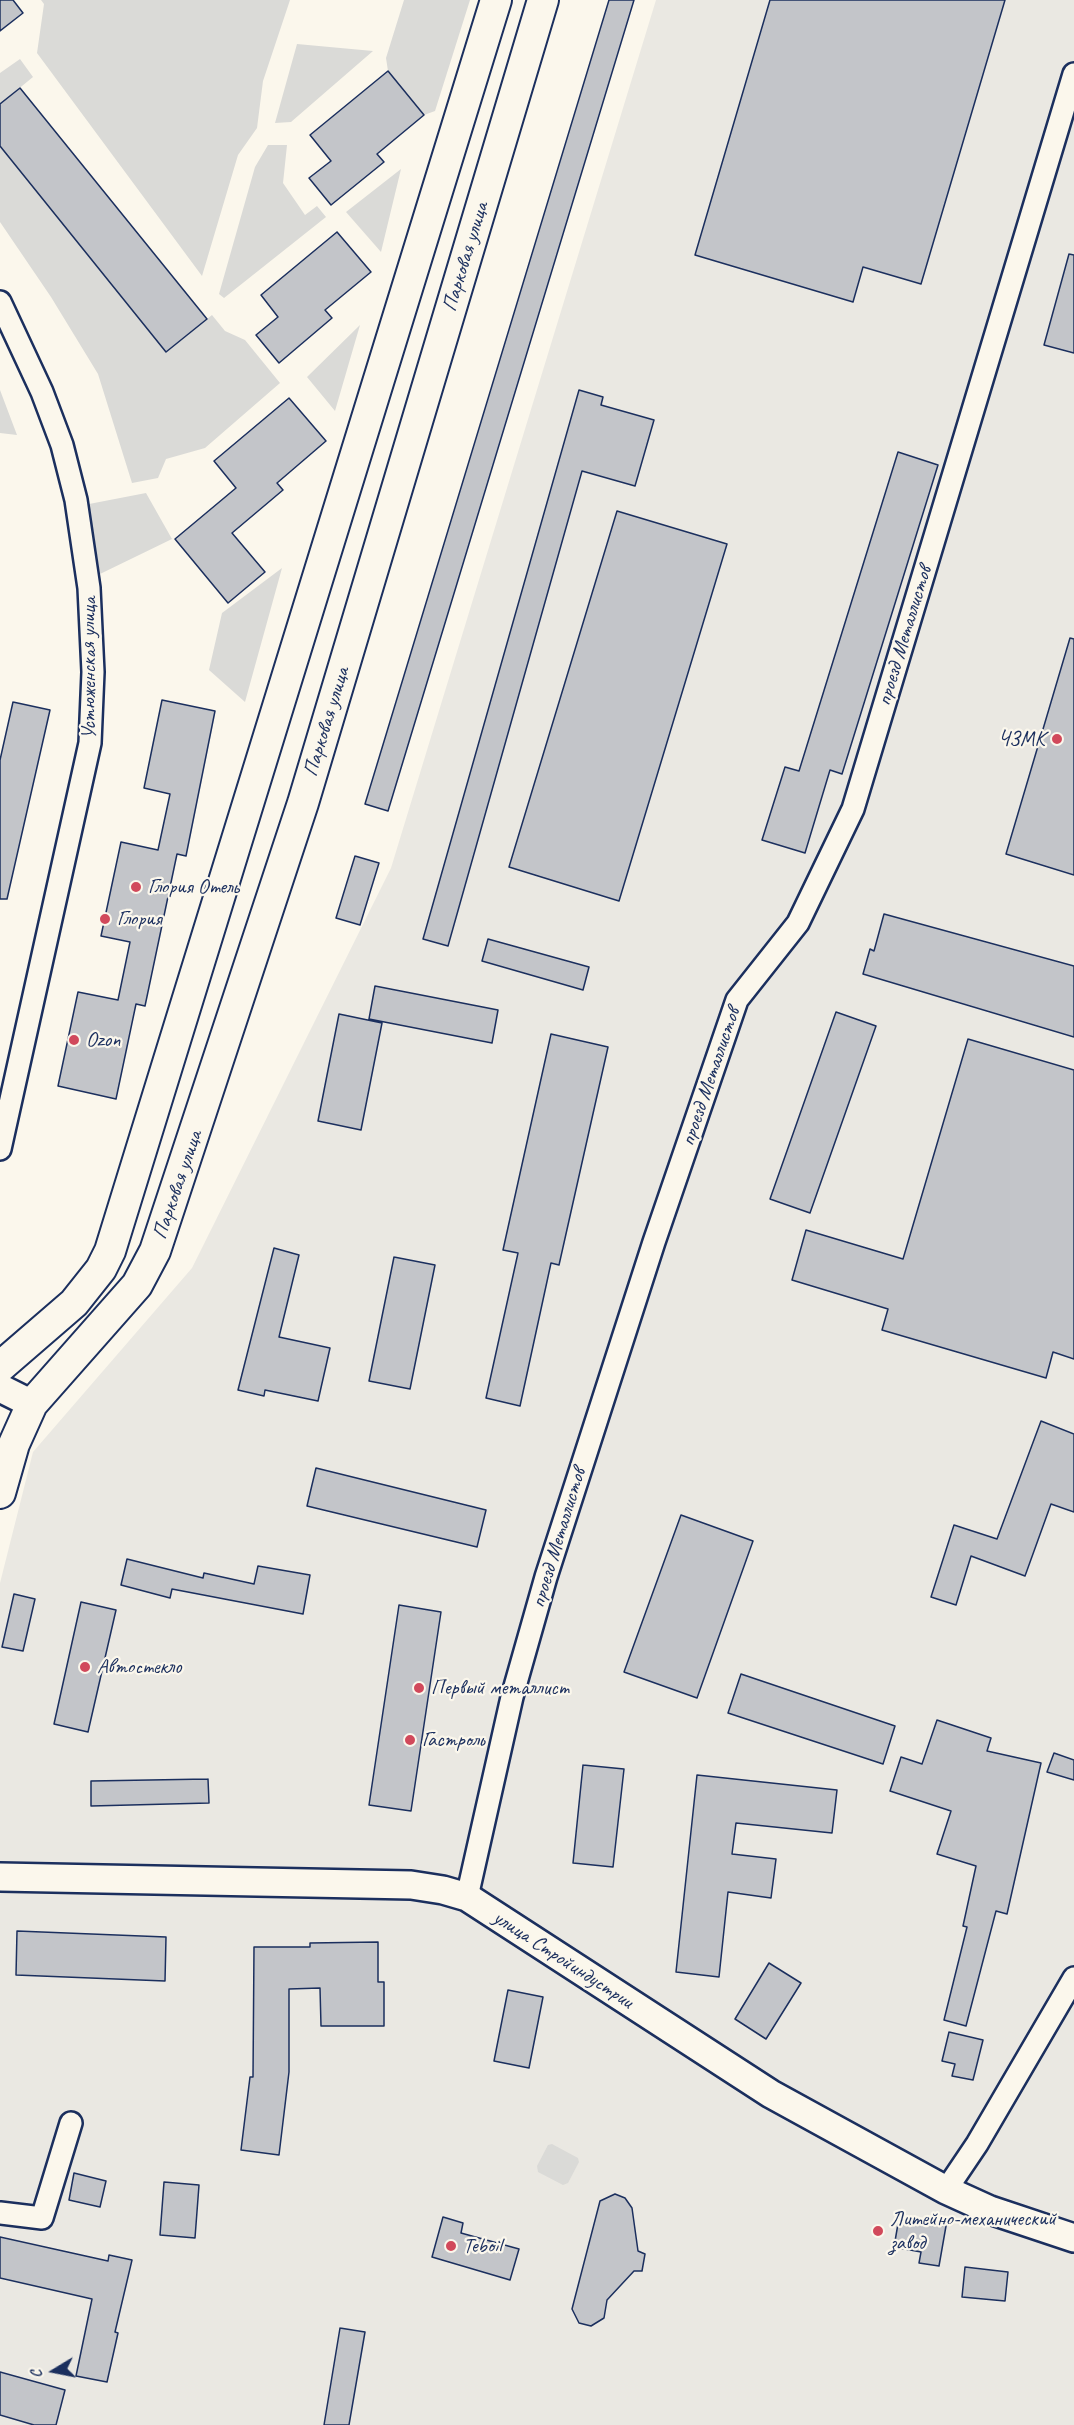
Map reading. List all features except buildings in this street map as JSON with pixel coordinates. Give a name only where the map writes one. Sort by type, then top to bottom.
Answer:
[{"type":"main road","name":"Парковая улица","points":[[0,1367],[74,1303],[101,1269],[110,1251],[496,0]]},
{"type":"main road","name":"Парковая улица","points":[[32,1404],[137,1285],[159,1242],[303,803],[543,0]]},
{"type":"main road","points":[[0,1493],[14,1444],[32,1404]]},
{"type":"street","name":"проезд Металлистов","points":[[467,1897],[512,1697],[539,1598],[654,1242],[738,1000],[798,923],[854,809],[1074,74]]},
{"type":"street","name":"Устюженская улица","points":[[0,302],[42,392],[62,445],[76,500],[89,588],[93,672],[90,743],[0,1149]]},
{"type":"street","points":[[0,1388],[32,1404]]},
{"type":"street","name":"улица Стройиндустрии","points":[[0,1877],[411,1885],[443,1890],[467,1897],[771,2094],[946,2190],[990,2210],[1074,2238]]},
{"type":"street","points":[[946,2190],[977,2144],[1074,1978]]},
{"type":"street","points":[[0,2213],[42,2218],[71,2123]]},
{"type":"shaded area","points":[[41,0],[290,0],[263,81],[257,128],[238,155],[202,276],[37,53],[44,4]]},
{"type":"shaded area","points":[[404,0],[470,0],[435,111],[424,115],[388,71],[386,58]]},
{"type":"shaded area","points":[[656,0],[1074,0],[1074,2425],[0,2425],[0,1583],[33,1452],[192,1268],[391,868]]},
{"type":"shaded area","points":[[297,44],[373,51],[291,122],[275,123]]},
{"type":"shaded area","points":[[20,59],[33,77],[0,104],[0,73]]},
{"type":"shaded area","points":[[268,145],[287,145],[283,183],[305,215],[317,206],[326,217],[224,298],[219,294],[255,167]]},
{"type":"shaded area","points":[[0,146],[166,352],[212,315],[225,331],[245,340],[280,383],[205,448],[166,459],[158,478],[132,483],[98,374],[51,297],[0,222]]},
{"type":"shaded area","points":[[401,169],[381,252],[346,212]]},
{"type":"shaded area","points":[[360,325],[335,411],[307,377]]},
{"type":"shaded area","points":[[0,390],[17,435],[0,433]]},
{"type":"shaded area","points":[[146,493],[172,539],[100,574],[89,504]]},
{"type":"shaded area","points":[[282,568],[245,702],[209,670],[222,613]]},
{"type":"shaded area","points":[[552,2144],[578,2158],[579,2162],[568,2183],[563,2185],[538,2172],[537,2166],[548,2145]]},
{"type":"place","name":"ЧЗМК","points":[[1057,739]]},
{"type":"place","name":"Глория Отель","points":[[136,887]]},
{"type":"place","name":"Глория","points":[[105,919]]},
{"type":"place","name":"Ozon","points":[[74,1040]]},
{"type":"place","name":"Автостекло","points":[[85,1667]]},
{"type":"place","name":"Первый металлист","points":[[419,1688]]},
{"type":"place","name":"Гастроль","points":[[410,1740]]},
{"type":"place","name":"Литейно-механический завод","points":[[878,2231]]},
{"type":"place","name":"Teboil","points":[[451,2246]]}]
